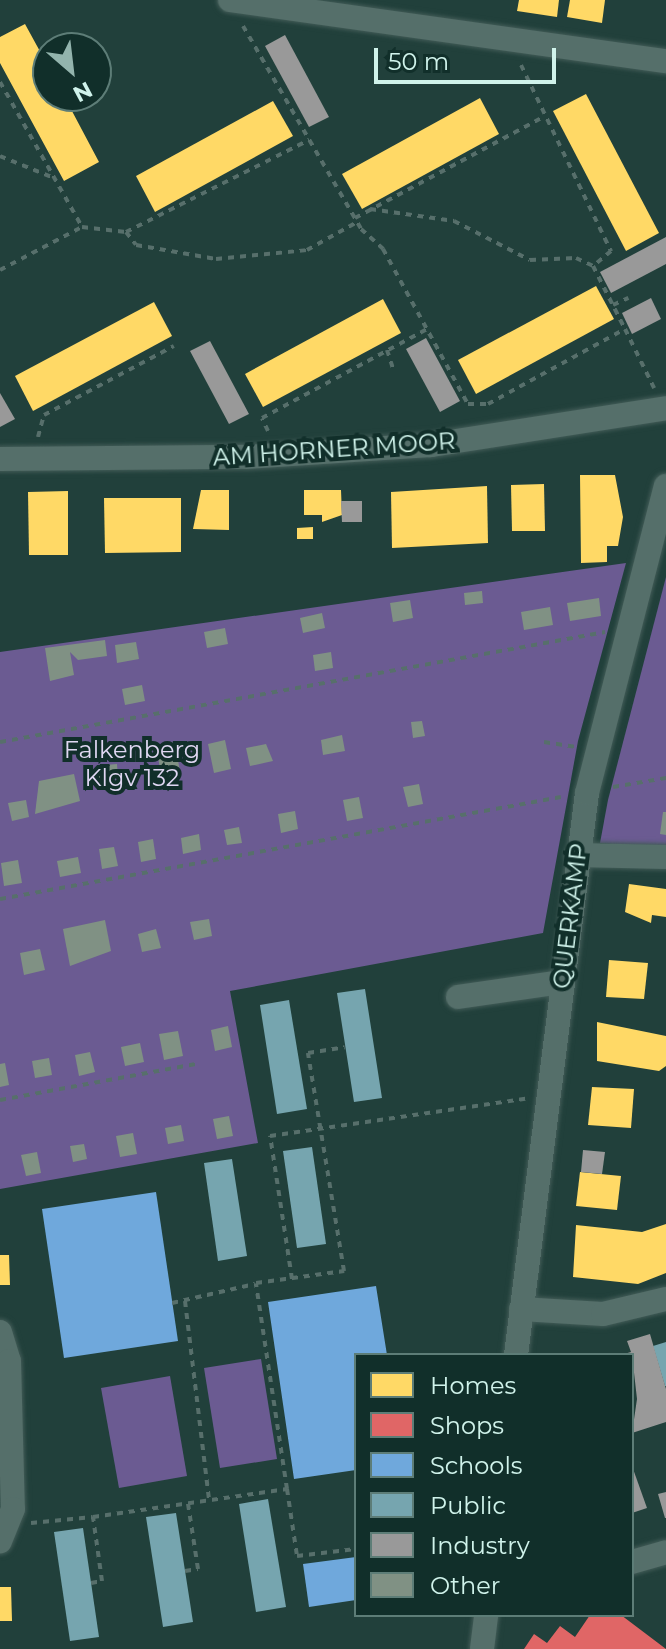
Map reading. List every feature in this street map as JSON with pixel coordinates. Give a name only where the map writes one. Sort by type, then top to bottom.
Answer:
[{"type":"street","points":[[232,6],[666,61]]},
{"type":"street","name":"AM HORNER MOOR","points":[[0,459],[280,455],[431,445],[659,410]]},
{"type":"street","name":"QUERKAMP","points":[[516,1353],[587,793],[666,486]]},
{"type":"street","points":[[577,855],[666,857]]},
{"type":"street","points":[[458,997],[561,982]]},
{"type":"street","points":[[521,1309],[603,1314],[666,1299]]},
{"type":"street","points":[[0,1332],[9,1361],[6,1533]]},
{"type":"street","points":[[634,1561],[666,1552]]},
{"type":"street","points":[[482,1649],[486,1617]]},
{"type":"path","points":[[232,6],[356,220],[383,249],[468,404],[488,404],[625,329]]},
{"type":"path","points":[[519,40],[543,117],[611,251],[593,266]]},
{"type":"path","points":[[0,82],[82,227]]},
{"type":"path","points":[[126,232],[136,245],[203,257],[277,257],[356,220],[370,209],[543,117]]},
{"type":"path","points":[[0,270],[82,227],[126,232],[309,140]]},
{"type":"path","points":[[0,156],[54,178]]},
{"type":"path","points":[[370,209],[454,221],[530,260],[576,258],[593,266],[654,385],[659,410]]},
{"type":"path","points":[[613,305],[628,298]]},
{"type":"path","points":[[280,455],[262,418],[427,329]]},
{"type":"path","points":[[30,459],[44,415],[174,346]]},
{"type":"path","points":[[387,350],[393,368]]},
{"type":"path","points":[[0,742],[630,628]]},
{"type":"path","points":[[544,742],[598,751]]},
{"type":"path","points":[[0,899],[666,778]]},
{"type":"path","points":[[172,1303],[256,1283],[344,1271],[308,1053],[345,1047]]},
{"type":"path","points":[[0,1100],[196,1064]]},
{"type":"path","points":[[292,1279],[270,1136],[547,1096]]},
{"type":"path","points":[[256,1283],[297,1556],[354,1549]]},
{"type":"path","points":[[185,1301],[209,1500]]},
{"type":"path","points":[[280,1439],[288,1438]]},
{"type":"path","points":[[6,1533],[287,1489]]},
{"type":"path","points":[[185,1571],[198,1569],[188,1504]]},
{"type":"path","points":[[91,1583],[102,1581],[93,1517]]},
{"type":"green space","name":"Falkenberg Klgv 132","points":[[626,563],[578,741],[543,933],[230,991],[258,1143],[0,1189],[0,652]]},
{"type":"green space","points":[[666,577],[666,848],[600,843],[608,800]]},
{"type":"green space","points":[[261,1359],[277,1459],[220,1468],[204,1368]]},
{"type":"green space","points":[[170,1376],[187,1476],[119,1488],[101,1388]]},
{"type":"building: Homes","points":[[519,0],[559,0],[557,17],[517,11]]},
{"type":"building: Homes","points":[[570,0],[605,0],[602,23],[567,17]]},
{"type":"building: Homes","points":[[25,24],[32,37],[32,112],[72,112],[99,162],[64,181],[0,63],[0,37]]},
{"type":"building: Homes","points":[[586,94],[659,233],[626,251],[553,111]]},
{"type":"building: Homes","points":[[480,98],[499,134],[362,209],[342,174]]},
{"type":"building: Homes","points":[[273,101],[293,136],[155,212],[136,176]]},
{"type":"building: Homes","points":[[596,286],[614,319],[476,394],[458,360]]},
{"type":"building: Homes","points":[[383,299],[401,333],[263,407],[245,374]]},
{"type":"building: Homes","points":[[154,302],[172,336],[33,411],[15,376]]},
{"type":"building: Homes","points":[[580,475],[615,475],[623,517],[618,546],[607,546],[607,562],[581,563]]},
{"type":"building: Homes","points":[[544,484],[545,531],[512,531],[511,485]]},
{"type":"building: Homes","points":[[487,486],[488,543],[392,548],[391,492]]},
{"type":"building: Homes","points":[[201,490],[229,490],[229,530],[193,529]]},
{"type":"building: Homes","points":[[304,490],[341,490],[342,515],[322,522],[322,515],[304,515]]},
{"type":"building: Homes","points":[[68,491],[68,555],[29,555],[28,492]]},
{"type":"building: Homes","points":[[104,498],[181,498],[181,552],[105,553]]},
{"type":"building: Homes","points":[[313,527],[313,539],[297,539],[297,528]]},
{"type":"building: Homes","points":[[629,884],[666,889],[666,917],[652,915],[651,923],[625,912]]},
{"type":"building: Homes","points":[[609,960],[648,963],[644,999],[606,997]]},
{"type":"building: Homes","points":[[597,1022],[666,1036],[666,1066],[659,1071],[597,1061]]},
{"type":"building: Homes","points":[[592,1087],[634,1089],[631,1128],[588,1125]]},
{"type":"building: Homes","points":[[580,1172],[621,1176],[617,1210],[576,1206]]},
{"type":"building: Homes","points":[[666,1224],[666,1273],[638,1284],[573,1277],[576,1225],[642,1232]]},
{"type":"building: Homes","points":[[0,1255],[9,1255],[10,1285],[0,1285]]},
{"type":"building: Homes","points":[[0,1587],[11,1587],[12,1621],[0,1621]]},
{"type":"building: Shops","points":[[589,1617],[624,1617],[666,1649],[524,1649],[534,1634],[547,1643],[560,1626],[575,1637]]},
{"type":"building: Schools","points":[[156,1192],[178,1341],[64,1358],[42,1209]]},
{"type":"building: Schools","points":[[376,1286],[387,1353],[354,1353],[354,1470],[294,1479],[268,1302]]},
{"type":"building: Schools","points":[[354,1557],[354,1600],[309,1607],[303,1564]]},
{"type":"building: Public","points":[[365,989],[382,1098],[354,1102],[337,993]]},
{"type":"building: Public","points":[[289,1000],[307,1109],[277,1114],[260,1005]]},
{"type":"building: Public","points":[[312,1147],[326,1244],[297,1248],[283,1151]]},
{"type":"building: Public","points":[[232,1159],[247,1256],[218,1261],[204,1163]]},
{"type":"building: Public","points":[[666,1342],[666,1386],[665,1386],[653,1346]]},
{"type":"building: Public","points":[[268,1499],[286,1607],[256,1612],[239,1504]]},
{"type":"building: Public","points":[[176,1513],[193,1622],[163,1627],[146,1517]]},
{"type":"building: Public","points":[[83,1528],[99,1637],[70,1641],[54,1532]]},
{"type":"building: Industry","points":[[285,35],[329,117],[309,127],[265,46]]},
{"type":"building: Industry","points":[[666,237],[666,264],[611,293],[600,272]]},
{"type":"building: Industry","points":[[651,298],[661,319],[632,334],[622,313]]},
{"type":"building: Industry","points":[[426,338],[460,401],[440,412],[406,349]]},
{"type":"building: Industry","points":[[210,341],[249,414],[229,424],[190,351]]},
{"type":"building: Industry","points":[[0,393],[15,419],[0,427]]},
{"type":"building: Industry","points":[[341,501],[362,501],[362,522],[342,522]]},
{"type":"building: Industry","points":[[583,1150],[605,1152],[602,1174],[581,1172]]},
{"type":"building: Industry","points":[[650,1334],[666,1389],[666,1422],[634,1432],[637,1399],[634,1353],[628,1353],[631,1352],[627,1341]]},
{"type":"building: Industry","points":[[634,1472],[647,1508],[634,1512]]},
{"type":"building: Industry","points":[[666,1492],[666,1518],[665,1518],[658,1494]]},
{"type":"building: Other","points":[[482,591],[483,603],[465,605],[464,593]]},
{"type":"building: Other","points":[[599,598],[601,616],[570,621],[567,603]]},
{"type":"building: Other","points":[[410,600],[413,618],[393,622],[390,603]]},
{"type":"building: Other","points":[[550,607],[553,625],[524,630],[521,612]]},
{"type":"building: Other","points":[[322,613],[325,628],[303,633],[300,618]]},
{"type":"building: Other","points":[[225,628],[228,644],[207,648],[204,632]]},
{"type":"building: Other","points":[[105,640],[107,656],[78,660],[70,652],[74,675],[50,681],[45,648]]},
{"type":"building: Other","points":[[136,642],[139,659],[117,663],[115,645]]},
{"type":"building: Other","points":[[331,652],[333,668],[315,671],[313,655]]},
{"type":"building: Other","points":[[142,685],[145,701],[125,705],[122,689]]},
{"type":"building: Other","points":[[422,721],[425,736],[413,738],[411,722]]},
{"type":"building: Other","points":[[342,735],[345,751],[323,755],[321,740]]},
{"type":"building: Other","points":[[225,740],[231,769],[214,773],[208,744]]},
{"type":"building: Other","points":[[175,742],[180,772],[161,775],[156,745]]},
{"type":"building: Other","points":[[266,744],[273,761],[250,766],[246,748]]},
{"type":"building: Other","points":[[117,764],[118,778],[97,780],[96,766]]},
{"type":"building: Other","points":[[74,774],[80,801],[35,814],[39,781]]},
{"type":"building: Other","points":[[419,784],[423,804],[408,807],[403,787]]},
{"type":"building: Other","points":[[359,797],[363,818],[347,821],[343,800]]},
{"type":"building: Other","points":[[26,800],[29,817],[12,821],[8,803]]},
{"type":"building: Other","points":[[295,811],[298,829],[281,833],[278,814]]},
{"type":"building: Other","points":[[663,812],[666,812],[666,835],[660,834]]},
{"type":"building: Other","points":[[239,827],[242,843],[227,845],[224,830]]},
{"type":"building: Other","points":[[199,834],[201,850],[183,854],[181,838]]},
{"type":"building: Other","points":[[153,839],[156,859],[141,862],[138,842]]},
{"type":"building: Other","points":[[114,847],[118,866],[102,869],[99,849]]},
{"type":"building: Other","points":[[78,857],[81,873],[60,877],[57,861]]},
{"type":"building: Other","points":[[18,860],[22,883],[4,886],[1,863]]},
{"type":"building: Other","points":[[209,919],[212,936],[194,940],[190,922]]},
{"type":"building: Other","points":[[105,920],[111,951],[70,966],[63,929]]},
{"type":"building: Other","points":[[156,929],[161,948],[142,952],[138,934]]},
{"type":"building: Other","points":[[40,949],[45,970],[24,975],[20,953]]},
{"type":"building: Other","points":[[228,1026],[232,1047],[215,1051],[211,1030]]},
{"type":"building: Other","points":[[178,1031],[183,1056],[164,1060],[159,1034]]},
{"type":"building: Other","points":[[140,1043],[144,1062],[125,1066],[121,1047]]},
{"type":"building: Other","points":[[90,1052],[95,1072],[79,1076],[75,1055]]},
{"type":"building: Other","points":[[49,1058],[52,1075],[35,1078],[32,1061]]},
{"type":"building: Other","points":[[5,1063],[9,1085],[0,1087],[0,1064]]},
{"type":"building: Other","points":[[229,1116],[233,1136],[217,1139],[213,1119]]},
{"type":"building: Other","points":[[181,1125],[184,1141],[168,1144],[165,1128]]},
{"type":"building: Other","points":[[133,1133],[137,1154],[120,1157],[116,1136]]},
{"type":"building: Other","points":[[84,1144],[87,1159],[73,1162],[70,1146]]},
{"type":"building: Other","points":[[37,1152],[41,1173],[26,1176],[21,1155]]}]
